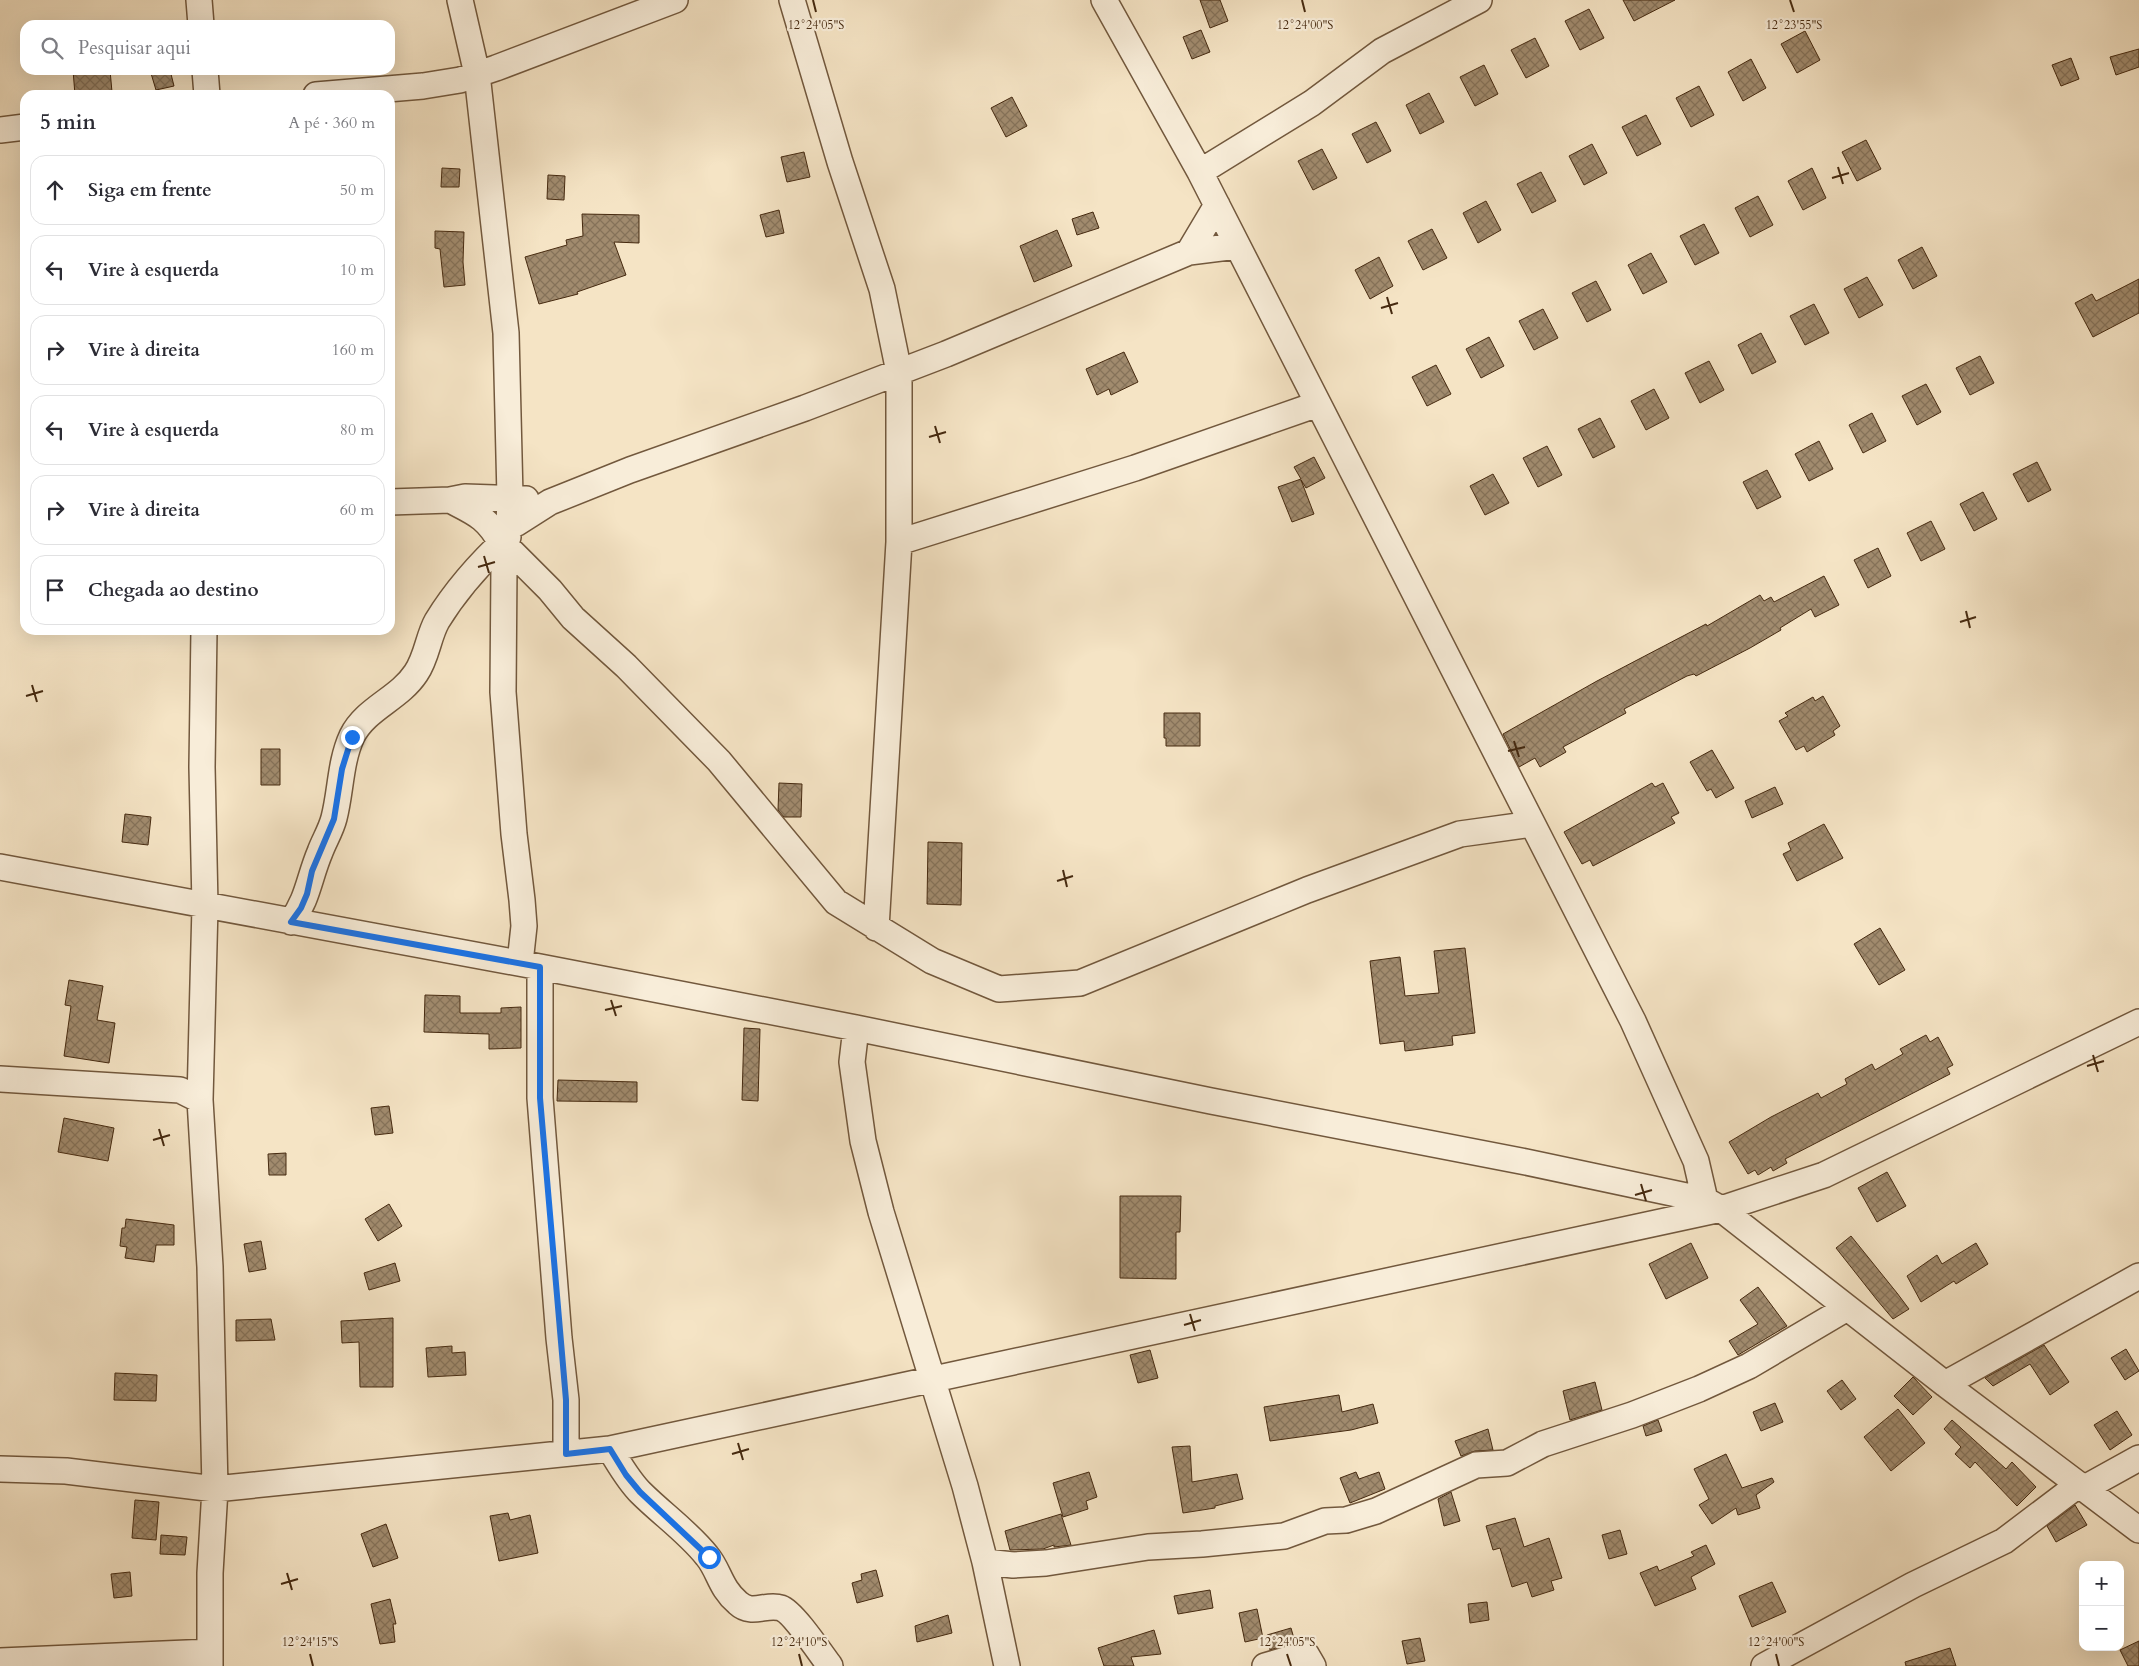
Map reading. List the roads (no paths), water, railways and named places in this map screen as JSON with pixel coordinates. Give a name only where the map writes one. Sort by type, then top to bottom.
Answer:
[{"type":"street","points":[[199,0],[201,20]]},
{"type":"street","points":[[460,0],[477,74],[506,333],[511,540],[504,566],[503,692],[514,834],[530,965],[566,1400],[566,1454]]},
{"type":"street","points":[[375,90],[423,86],[460,80],[675,0]]},
{"type":"street","points":[[792,0],[840,162],[882,289],[899,372],[899,542],[876,928]]},
{"type":"street","points":[[1104,0],[1200,172],[1637,1030],[1696,1161],[1713,1204]]},
{"type":"street","points":[[1200,172],[1312,103],[1382,51],[1479,0]]},
{"type":"street","points":[[205,75],[207,90]]},
{"type":"street","points":[[0,130],[20,128]]},
{"type":"street","points":[[1189,252],[1216,205]]},
{"type":"street","points":[[291,922],[301,908],[307,894],[312,871],[334,819],[342,769],[352,737],[361,722],[376,708],[404,688],[416,673],[426,655],[436,622],[484,560],[511,540],[550,502],[630,470],[805,408],[899,372],[1071,303],[1189,252],[1237,246]]},
{"type":"street","points":[[899,542],[1135,468],[1318,404]]},
{"type":"street","points":[[395,502],[450,500],[465,497],[510,497],[550,502]]},
{"type":"street","points":[[450,500],[487,521],[511,540],[573,618],[626,666],[719,761],[836,902],[932,961],[999,989],[1080,983],[1307,890],[1460,834],[1532,824]]},
{"type":"street","points":[[0,1661],[210,1659],[210,1573],[215,1489],[210,1267],[190,1095],[202,1075],[205,906],[202,767],[204,635]]},
{"type":"street","points":[[0,867],[530,965],[856,1028],[1211,1102],[1526,1162],[1713,1204],[1945,1384],[2139,1530]]},
{"type":"street","points":[[0,1469],[66,1471],[215,1489],[610,1449],[932,1380],[1713,1204],[1824,1175],[2139,1022]]},
{"type":"street","points":[[856,1028],[852,1062],[863,1141],[881,1212],[952,1439],[985,1562],[1007,1666]]},
{"type":"street","points":[[0,1079],[190,1095]]},
{"type":"street","points":[[1945,1384],[2139,1276]]},
{"type":"street","points":[[985,1562],[1013,1565],[1046,1563],[1148,1547],[1284,1536],[1325,1522],[1346,1520],[1376,1511],[1476,1465],[1507,1463],[1542,1444],[1632,1415],[1698,1389],[1749,1366],[1848,1308]]},
{"type":"street","points":[[610,1449],[626,1475],[640,1492],[709,1557],[719,1580],[740,1605],[755,1610],[771,1607],[783,1608],[795,1620],[830,1666]]},
{"type":"street","points":[[1764,1666],[1797,1650],[1913,1585],[2004,1540],[2080,1487],[2139,1458]]},
{"type":"street","points":[[1266,1666],[1280,1660],[1306,1654],[1313,1666]]}]
